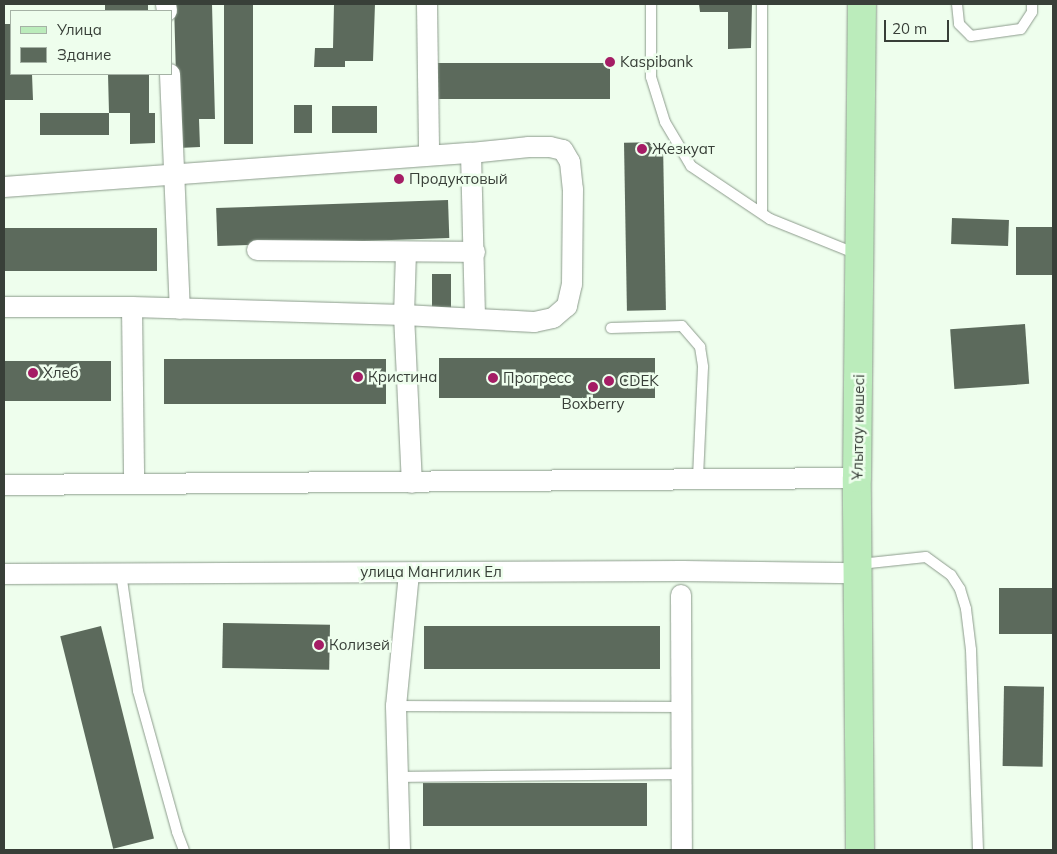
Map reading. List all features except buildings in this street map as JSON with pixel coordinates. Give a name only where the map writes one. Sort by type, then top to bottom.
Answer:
[{"type":"main road","name":"Ұлытау көшесі","points":[[860,850],[857,478],[862,4]]},
{"type":"street","points":[[427,4],[429,154]]},
{"type":"street","points":[[170,75],[176,174],[180,309]]},
{"type":"street","points":[[4,186],[429,154],[471,153],[529,146],[563,150],[570,162],[573,189],[572,284],[567,306],[553,318],[534,322],[404,315],[132,307],[4,307]]},
{"type":"street","points":[[471,153],[475,252],[475,318]]},
{"type":"street","points":[[257,250],[475,252]]},
{"type":"street","points":[[406,252],[404,315],[412,483]]},
{"type":"street","points":[[132,307],[134,483]]},
{"type":"street","points":[[4,485],[857,478]]},
{"type":"street","name":"улица Мангилик Ел","points":[[4,574],[858,569]]},
{"type":"street","points":[[400,850],[396,706],[409,573]]},
{"type":"street","points":[[681,595],[682,850]]},
{"type":"lane","points":[[651,4],[651,77],[665,122],[691,166],[762,213],[860,255]]},
{"type":"lane","points":[[762,4],[762,213]]},
{"type":"lane","points":[[956,4],[959,24],[971,36],[1021,29],[1032,12],[1032,4]]},
{"type":"lane","points":[[611,328],[682,326],[700,347],[703,367],[698,479]]},
{"type":"lane","points":[[858,569],[926,557],[952,575],[960,589],[966,609],[970,650],[978,850]]},
{"type":"lane","points":[[121,573],[138,691],[177,832],[184,850]]},
{"type":"lane","points":[[396,706],[680,707]]},
{"type":"lane","points":[[398,777],[681,774]]},
{"type":"place","name":"Kaspibank","points":[[610,62]]},
{"type":"place","name":"Жезкуат","points":[[642,149]]},
{"type":"place","name":"Продуктовый","points":[[399,179]]},
{"type":"place","name":"Хлеб","points":[[33,373]]},
{"type":"place","name":"Кристина","points":[[358,377]]},
{"type":"place","name":"Прогресс","points":[[493,378]]},
{"type":"place","name":"CDEK","points":[[609,381]]},
{"type":"place","name":"Boxberry","points":[[593,387]]},
{"type":"place","name":"Колизей","points":[[319,645]]}]
